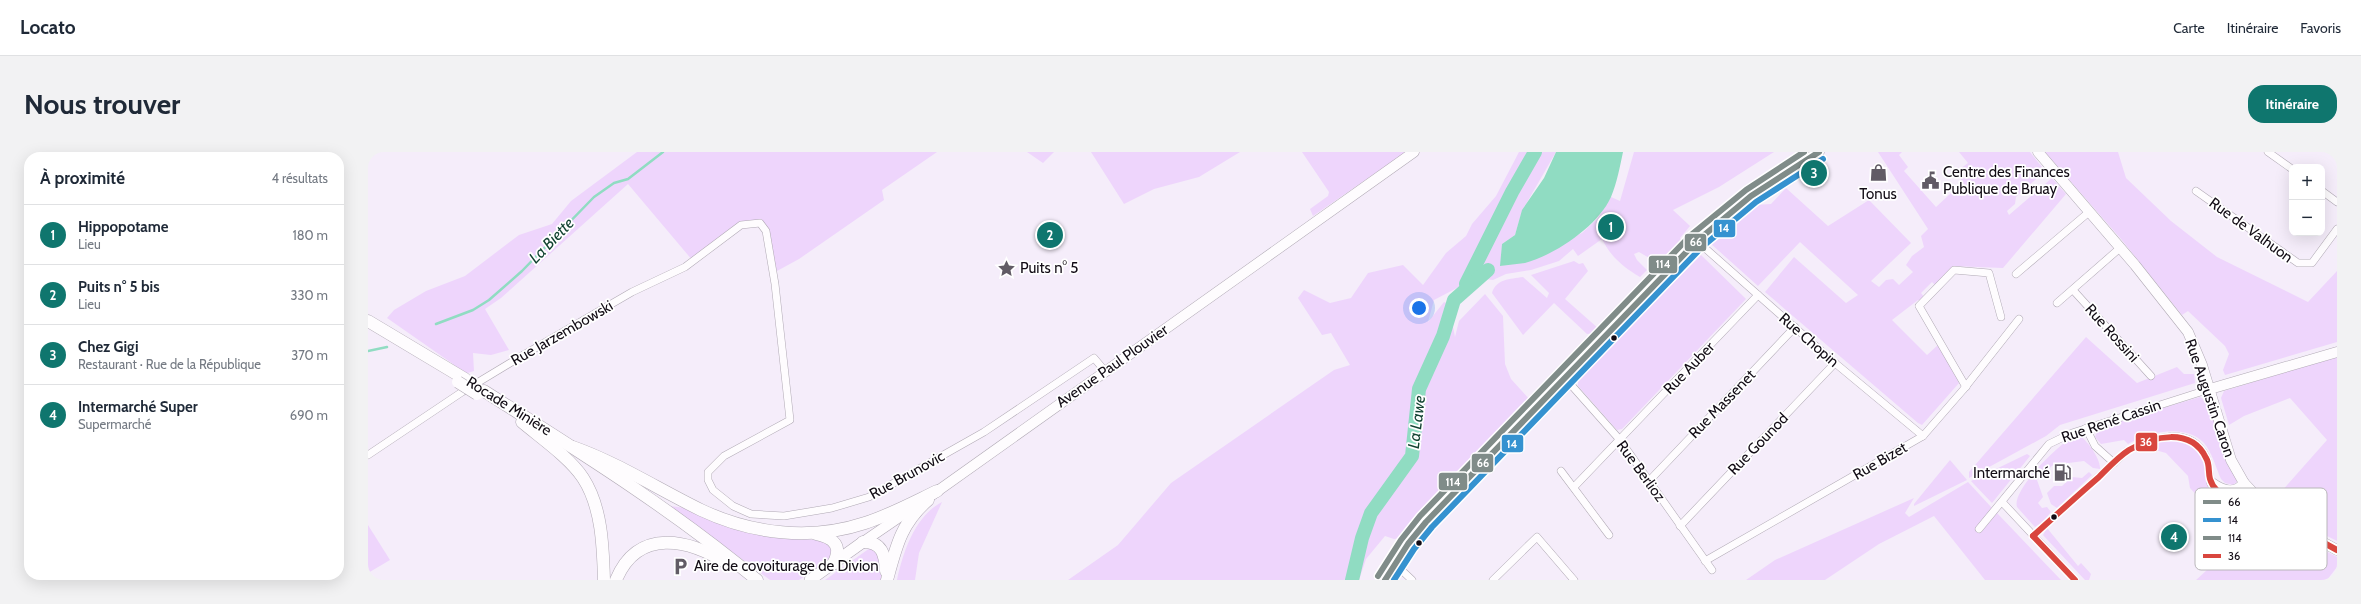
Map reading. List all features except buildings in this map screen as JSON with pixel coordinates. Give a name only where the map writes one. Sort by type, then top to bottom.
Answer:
[{"type":"highway","name":"Rocade Minière","points":[[368,321],[462,381]]},
{"type":"highway","name":"Rocade Minière","points":[[368,326],[573,446],[726,554],[756,580]]},
{"type":"highway","name":"Rocade Minière","points":[[480,392],[521,421],[646,498]]},
{"type":"highway","points":[[521,421],[572,465],[583,478],[598,518],[603,551],[604,580]]},
{"type":"highway","points":[[573,446],[604,458],[701,510],[754,529],[773,532],[813,533],[866,523],[937,491]]},
{"type":"highway","points":[[887,580],[901,534],[909,519],[937,491]]},
{"type":"highway","points":[[813,533],[827,537],[837,547],[838,552],[833,564]]},
{"type":"highway","points":[[616,580],[628,561],[646,547],[672,542],[688,544],[707,552],[756,580]]},
{"type":"highway","points":[[864,542],[876,543],[884,552],[887,580]]},
{"type":"main road","name":"Avenue Paul Plouvier","points":[[810,580],[1414,152]]},
{"type":"main road","points":[[1385,580],[1426,522],[1697,241],[1751,196],[1819,152]]},
{"type":"main road","name":"Rue Augustin Caron","points":[[2038,152],[2120,248],[2188,332],[2195,345],[2210,389],[2231,460],[2248,488]]},
{"type":"main road","points":[[2210,389],[2337,352]]},
{"type":"main road","points":[[2212,483],[2221,488]]},
{"type":"main road","points":[[2241,488],[2244,483]]},
{"type":"main road","name":"Rue Augustin Caron","points":[[2327,545],[2337,550]]},
{"type":"street","points":[[2268,152],[2289,167]]},
{"type":"street","name":"Rue de Valhuon","points":[[2196,191],[2298,264],[2312,263],[2337,229]]},
{"type":"street","points":[[2325,193],[2337,202]]},
{"type":"street","points":[[2016,274],[2089,212]]},
{"type":"street","name":"Rue Brunovic","points":[[760,223],[766,231],[775,284],[790,420],[724,456],[708,472],[708,480],[713,490],[733,506],[751,514],[784,516],[832,508],[869,497],[984,432],[1094,358],[1106,371]]},
{"type":"street","name":"Rue Jarzembowski","points":[[368,455],[462,392],[520,357],[632,292],[685,266],[741,225],[760,223]]},
{"type":"street","name":"Rue Chopin","points":[[1697,241],[1836,363],[1923,436]]},
{"type":"street","points":[[2057,303],[2074,290],[2120,248]]},
{"type":"street","points":[[1966,388],[1919,306],[1954,270],[1989,273],[2001,317]]},
{"type":"street","name":"Rue Rossini","points":[[2074,290],[2151,376]]},
{"type":"street","name":"Rue Auber","points":[[1574,487],[1758,295]]},
{"type":"street","name":"Rue Bizet","points":[[1705,561],[1923,436],[1966,388],[2019,319]]},
{"type":"street","name":"Rue Massenet","points":[[1649,481],[1795,327]]},
{"type":"street","name":"Rue Gounod","points":[[1680,526],[1836,363]]},
{"type":"street","name":"Rue Berlioz","points":[[1565,378],[1620,440],[1712,570]]},
{"type":"street","name":"Rue René Cassin","points":[[1979,529],[2003,502],[2049,444],[2086,428],[2210,389]]},
{"type":"street","points":[[2086,428],[2096,446],[2114,463]]},
{"type":"street","points":[[2033,536],[2127,451],[2144,442],[2161,437],[2183,438],[2193,442],[2204,453],[2208,461],[2212,483],[2217,488]]},
{"type":"street","points":[[1561,471],[1609,535]]},
{"type":"street","points":[[2003,502],[2075,580]]},
{"type":"street","points":[[1493,580],[1537,537],[1574,580]]},
{"type":"street","points":[[1395,564],[1412,580]]},
{"type":"shaded area","points":[[637,152],[937,152],[882,190],[884,200],[799,259],[777,271],[766,231],[751,222],[693,261],[628,184],[501,298],[485,309],[509,350],[491,355],[473,353],[474,371],[461,375],[453,364],[387,318],[394,310],[426,291],[465,276],[519,235],[552,224],[571,201]]},
{"type":"shaded area","points":[[1027,152],[1054,152],[1043,163]]},
{"type":"shaded area","points":[[1091,152],[1240,152],[1199,177],[1154,189],[1124,204]]},
{"type":"shaded area","points":[[1302,152],[1406,152],[1313,216],[1310,209],[1328,196],[1329,192]]},
{"type":"shaded area","points":[[1519,152],[1556,152],[1522,211],[1515,235],[1502,244],[1501,266],[1582,233],[1597,219],[1611,197],[1620,201],[1634,152],[1774,152],[1719,187],[1673,210],[1690,226],[1680,238],[1682,241],[1662,261],[1651,259],[1639,252],[1634,254],[1637,260],[1647,270],[1640,277],[1618,261],[1609,251],[1602,239],[1578,256],[1573,249],[1559,261],[1531,270],[1506,274],[1493,280],[1476,278],[1434,300],[1428,322],[1444,302],[1457,308],[1451,316],[1455,337],[1459,321],[1485,294],[1503,316],[1505,364],[1511,379],[1530,400],[1403,538],[1394,539],[1385,536],[1366,559],[1359,580],[1068,580],[1118,545],[1171,483],[1334,370],[1350,365],[1331,333],[1322,335],[1298,298],[1304,290],[1330,303],[1351,298],[1368,273],[1403,265],[1423,285],[1446,253],[1466,236],[1472,224],[1496,196]]},
{"type":"shaded area","points":[[1556,152],[1623,152],[1617,180],[1611,197],[1605,208],[1586,229],[1562,246],[1537,259],[1525,263],[1500,266],[1502,244],[1515,235],[1522,210],[1544,178]]},
{"type":"shaded area","points":[[1878,152],[1902,152],[1899,155],[1908,167],[1904,171],[1936,207],[1963,182],[1954,171],[1958,167],[1960,169],[1968,163],[1959,152],[2030,152],[2045,171],[2016,197],[2015,204],[2007,211],[2009,215],[2052,178],[2066,194],[2003,268],[1953,266],[1936,286],[1932,282],[1921,293],[1925,298],[1922,301],[1918,300],[1892,320],[1927,355],[1938,345],[1959,383],[1922,425],[1765,292],[1794,257],[1846,303],[1858,295],[1800,242],[1758,286],[1710,243],[1753,205],[1771,204],[1786,188],[1828,226],[1869,200],[1911,243],[1871,281],[1879,287],[1886,280],[1893,279],[1899,285],[1913,272],[1906,265],[1912,256],[1924,247],[1921,236],[1928,229]]},
{"type":"shaded area","points":[[2045,152],[2118,152],[2126,178],[2171,221],[2217,257],[2308,302],[2337,271],[2337,342],[2225,375],[2223,370],[2229,354],[2225,346],[2188,311],[2182,315],[2121,239]]},
{"type":"shaded area","points":[[1701,255],[1746,299],[1622,429],[1617,430],[1578,386],[1578,379]]},
{"type":"shaded area","points":[[1574,261],[1579,264],[1583,263],[1588,271],[1565,299],[1599,329],[1597,333],[1587,334],[1554,303],[1523,335],[1492,293],[1494,288],[1504,280],[1523,277],[1547,298],[1549,293],[1531,275]]},
{"type":"shaded area","points":[[2086,337],[2137,383],[2177,367],[2184,374],[2194,374],[2195,383],[2060,425],[2046,436],[1969,478],[1969,472]]},
{"type":"shaded area","points":[[2337,356],[2337,541],[2327,536],[2327,488],[2285,488],[2327,440],[2290,398],[2244,416],[2229,425],[2221,398],[2224,391]]},
{"type":"shaded area","points":[[2200,397],[2211,409],[2218,426],[2228,465],[2237,482],[2233,485],[2225,483],[2221,479],[2212,455],[2204,443],[2187,433],[2177,431],[2156,433],[2128,444],[2124,440],[2101,444],[2095,437],[2099,427]]},
{"type":"shaded area","points":[[2078,434],[2093,450],[2100,465],[2100,469],[2093,468],[2084,461],[2053,465],[2037,480],[2043,497],[2038,503],[2042,508],[2047,507],[2051,512],[2043,522],[2035,527],[2017,507],[2017,499],[2030,477],[2040,466],[2062,445]]},
{"type":"shaded area","points":[[2169,440],[2188,445],[2194,449],[2203,460],[2209,488],[2195,488],[2195,493],[2190,488],[2188,476],[2166,453],[2148,448],[2152,444]]},
{"type":"shaded area","points":[[2027,454],[2030,456],[1992,503],[1971,481]]},
{"type":"shaded area","points":[[1950,460],[1967,480],[1914,506],[1914,504]]},
{"type":"shaded area","points":[[2089,472],[2092,475],[2057,508],[2051,504],[2047,493],[2054,486],[2062,486],[2072,477],[2082,478]]},
{"type":"shaded area","points":[[1968,482],[1992,508],[1975,529],[1980,533],[1997,513],[2061,580],[1985,580],[1934,516],[1879,544],[1825,580],[1746,580],[1775,560],[1914,498],[1905,513],[1909,517]]},
{"type":"shaded area","points":[[942,502],[919,553],[915,580],[897,580],[907,547],[917,525],[924,516]]},
{"type":"shaded area","points":[[670,506],[718,515],[796,538],[830,542],[833,557],[799,580],[770,580]]},
{"type":"shaded area","points":[[368,525],[390,560],[368,573]]},
{"type":"shaded area","points":[[2047,528],[2078,566],[2081,563],[2091,574],[2089,580],[2085,580],[2043,535]]},
{"type":"shaded area","points":[[870,548],[877,548],[882,571],[881,580],[825,580]]},
{"type":"shaded area","points":[[2327,552],[2337,557],[2337,567],[2327,580],[2196,580],[2207,570],[2327,570]]},
{"type":"waterway","name":"La Biette","points":[[436,324],[473,310],[489,300],[522,271],[594,197],[614,183],[628,179],[663,152]]},
{"type":"waterway","points":[[1466,284],[1512,192],[1535,152]]},
{"type":"waterway","name":"La Lawe","points":[[1352,580],[1362,538],[1371,513],[1412,456],[1419,389],[1443,336],[1454,300],[1488,270]]},
{"type":"waterway","name":"La Biette","points":[[368,351],[387,347]]},
{"type":"transit line","name":"114","points":[[1378,576],[1401,540],[1420,516],[1691,235],[1746,190],[1804,152]]},
{"type":"transit line","name":"66","points":[[1385,580],[1408,544],[1426,522],[1697,241],[1751,196],[1819,152]]},
{"type":"transit line","name":"14","points":[[1394,580],[1414,549],[1432,527],[1702,247],[1756,202],[1823,159]]},
{"type":"transit line","name":"36","points":[[2033,536],[2125,453],[2139,445],[2160,438],[2181,438],[2191,442],[2199,448],[2207,460],[2210,479],[2215,488]]},
{"type":"transit line","name":"36","points":[[2033,536],[2075,580]]},
{"type":"transit line","name":"36","points":[[2327,545],[2337,550]]},
{"type":"place","name":"Chez Gigi","points":[[1814,173]]},
{"type":"place","name":"Tonus","points":[[1878,173]]},
{"type":"place","name":"Centre des Finances Publique de Bruay","points":[[1930,181]]},
{"type":"place","name":"Hippopotame","points":[[1611,227]]},
{"type":"place","name":"Puits n° 5 bis","points":[[1050,235]]},
{"type":"place","name":"Puits n° 5","points":[[1007,268]]},
{"type":"place","name":"Intermarché","points":[[2063,473]]},
{"type":"place","name":"Intermarché Super","points":[[2174,537]]},
{"type":"place","name":"Aire de covoiturage de Divion","points":[[681,566]]}]
